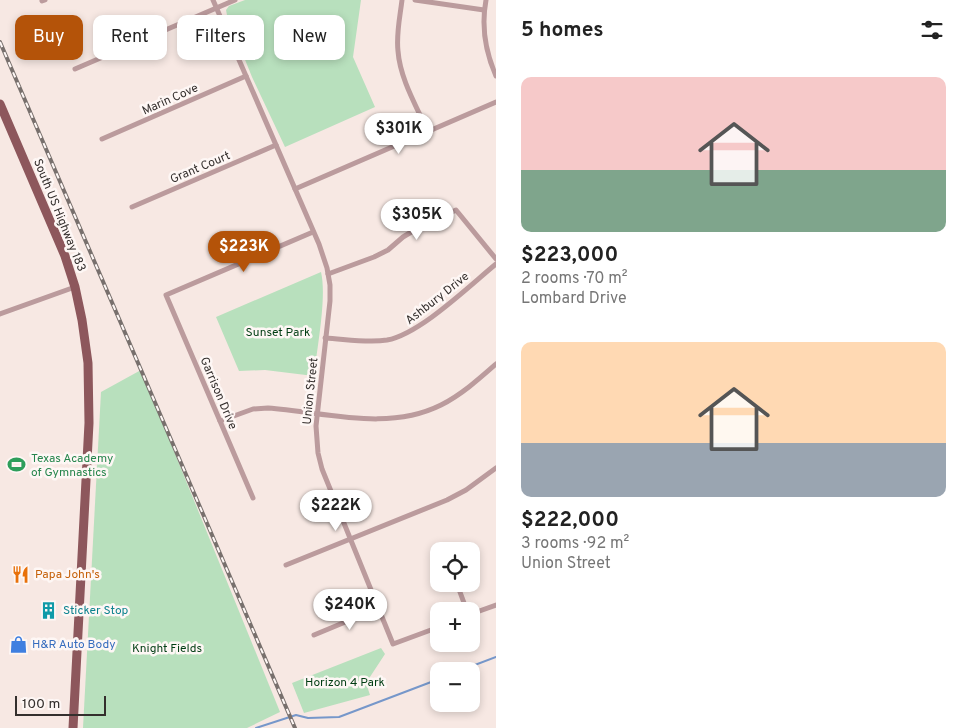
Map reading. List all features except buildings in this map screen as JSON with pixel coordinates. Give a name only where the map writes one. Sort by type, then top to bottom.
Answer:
[{"type":"main road","name":"South US Highway 183","points":[[0,104],[65,256],[75,287],[88,363],[90,392],[73,728]]},
{"type":"street","name":"Union Street","points":[[213,0],[324,256],[328,274],[330,301],[317,413],[318,453],[322,468],[393,644],[430,630]]},
{"type":"street","points":[[75,69],[235,0]]},
{"type":"street","points":[[402,0],[398,36],[400,63],[428,132]]},
{"type":"street","points":[[415,0],[484,10]]},
{"type":"street","points":[[486,0],[484,10],[485,41],[496,76]]},
{"type":"street","name":"Marin Cove","points":[[102,140],[246,76]]},
{"type":"street","points":[[295,189],[496,102]]},
{"type":"street","name":"Grant Court","points":[[132,207],[276,145]]},
{"type":"street","points":[[328,274],[374,257],[388,250],[413,231],[456,210],[496,259]]},
{"type":"street","name":"Garrison Drive","points":[[254,498],[166,295],[313,232]]},
{"type":"street","name":"Ashbury Drive","points":[[326,338],[386,340],[407,334],[424,323],[496,264]]},
{"type":"street","points":[[0,314],[75,287]]},
{"type":"street","points":[[220,421],[241,413],[268,408],[385,419],[423,412],[457,396],[496,364]]},
{"type":"street","points":[[286,565],[460,493],[496,468]]},
{"type":"street","points":[[480,611],[496,605]]},
{"type":"street","points":[[314,635],[379,608]]},
{"type":"green space","points":[[245,0],[361,0],[353,57],[375,107],[285,147],[245,60],[264,60],[264,15],[227,15],[226,10],[229,6]]},
{"type":"green space","name":"Sunset Park","points":[[321,272],[323,295],[314,376],[265,370],[239,371],[216,317]]},
{"type":"green space","name":"Knight Fields","points":[[141,370],[280,712],[247,728],[83,728],[101,392]]},
{"type":"green space","name":"Horizon 4 Park","points":[[381,648],[385,654],[366,683],[370,695],[304,713],[292,683]]},
{"type":"waterway","points":[[480,663],[496,657]]},
{"type":"waterway","points":[[256,728],[296,715],[308,718],[339,717],[430,682]]},
{"type":"railway","points":[[0,42],[295,728]]},
{"type":"place","name":"Texas Academy of Gymnastics","points":[[17,465]]},
{"type":"place","name":"Papa John's","points":[[21,574]]},
{"type":"place","name":"Sticker Stop","points":[[49,610]]},
{"type":"place","name":"H&R Auto Body","points":[[18,644]]}]
